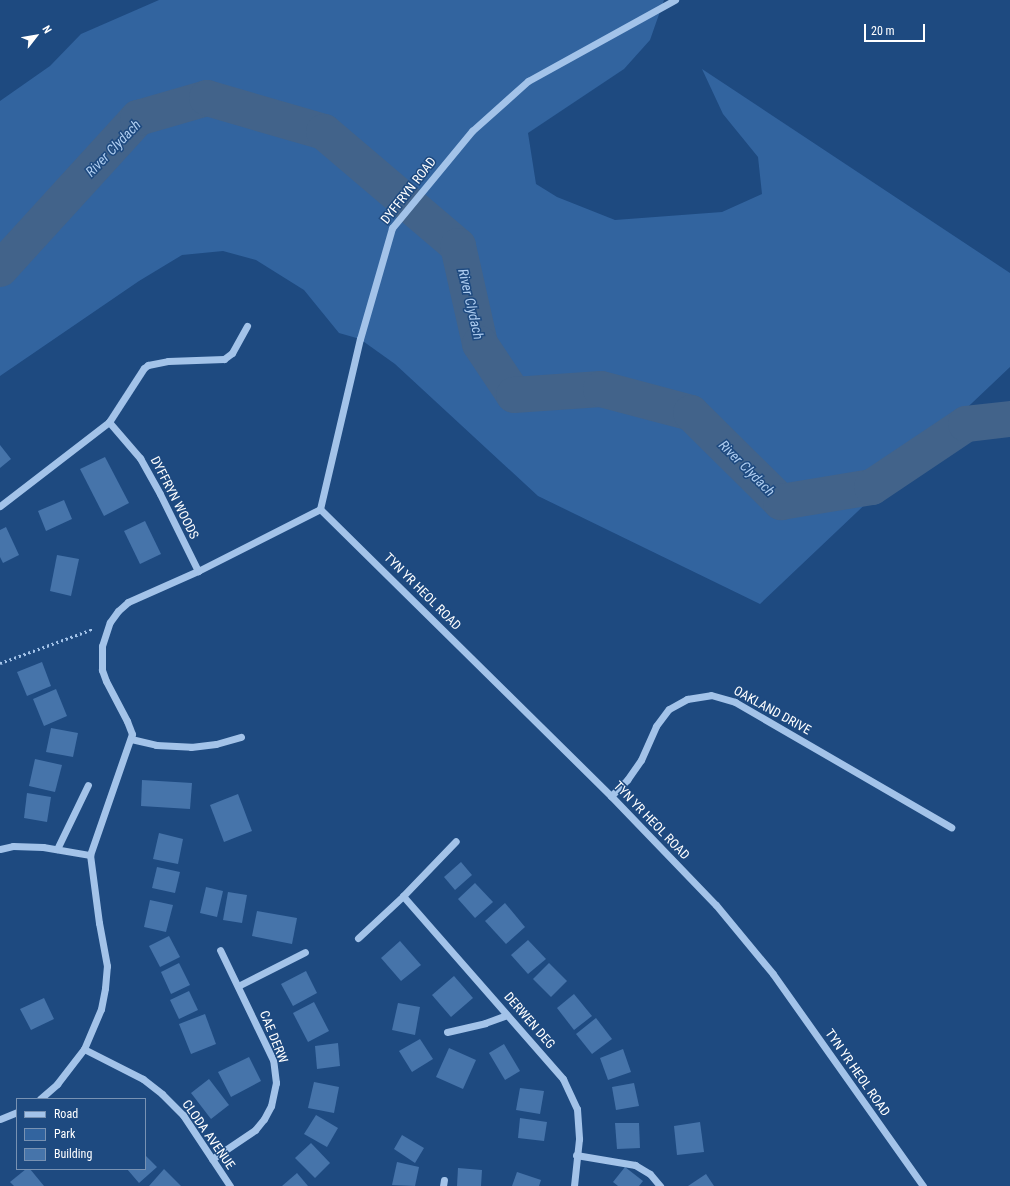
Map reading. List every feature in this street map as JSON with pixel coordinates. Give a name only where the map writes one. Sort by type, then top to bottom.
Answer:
[{"type":"street","name":"DYFFRYN ROAD","points":[[320,509],[360,339],[392,228],[472,131],[528,81],[675,0]]},
{"type":"street","points":[[0,506],[109,422],[148,365],[168,361],[224,359],[232,353],[246,326]]},
{"type":"street","name":"DYFFRYN WOODS","points":[[109,422],[140,458],[160,494],[198,571]]},
{"type":"street","points":[[41,1098],[57,1084],[84,1049],[94,1030],[101,1009],[107,966],[99,923],[90,855],[132,734],[128,721],[106,681],[102,670],[101,658],[104,635],[118,611],[128,602],[198,571],[320,509]]},
{"type":"street","name":"TYN YR HEOL ROAD","points":[[320,509],[610,796],[716,905],[773,974],[924,1186]]},
{"type":"street","name":"OAKLAND DRIVE","points":[[610,796],[627,780],[642,760],[656,726],[669,710],[687,699],[711,695],[734,702],[951,827]]},
{"type":"street","points":[[131,739],[156,745],[191,747],[216,744],[241,737]]},
{"type":"street","points":[[57,849],[88,785]]},
{"type":"street","points":[[358,938],[403,896],[456,841]]},
{"type":"street","points":[[0,849],[13,846],[57,849],[90,855]]},
{"type":"street","name":"DERWEN DEG","points":[[403,896],[563,1078],[577,1109],[578,1139],[574,1186]]},
{"type":"street","name":"CAE DERW","points":[[212,1159],[255,1130],[264,1119],[274,1095],[276,1083],[273,1060],[220,950]]},
{"type":"street","points":[[238,986],[305,952]]},
{"type":"street","points":[[447,1032],[485,1024],[507,1015]]},
{"type":"street","name":"CLODA AVENUE","points":[[84,1049],[143,1079],[162,1094],[183,1115],[230,1186]]},
{"type":"street","points":[[0,1119],[16,1112]]},
{"type":"street","points":[[576,1155],[635,1165],[650,1174],[660,1186]]},
{"type":"path","points":[[0,663],[90,630],[104,635]]},
{"type":"green space","points":[[159,0],[664,0],[650,40],[624,69],[528,133],[536,184],[557,197],[615,220],[722,212],[762,194],[758,157],[723,114],[702,69],[1010,273],[1010,367],[760,604],[538,496],[395,364],[360,339],[339,333],[304,290],[256,260],[223,251],[182,255],[139,281],[0,376],[0,101],[50,66],[81,34]]},
{"type":"building","points":[[0,445],[11,459],[0,468]]},
{"type":"building","points":[[105,457],[129,503],[104,516],[80,469]]},
{"type":"building","points":[[64,500],[72,519],[46,531],[38,511]]},
{"type":"building","points":[[145,521],[161,554],[140,564],[124,531]]},
{"type":"building","points":[[6,527],[19,555],[3,563],[0,557],[0,530]]},
{"type":"building","points":[[57,555],[79,559],[71,596],[50,591]]},
{"type":"building","points":[[42,662],[51,686],[27,696],[17,672]]},
{"type":"building","points":[[56,689],[67,716],[44,726],[33,699]]},
{"type":"building","points":[[51,728],[78,733],[73,757],[46,752]]},
{"type":"building","points":[[35,759],[62,765],[55,792],[29,786]]},
{"type":"building","points":[[142,780],[192,783],[190,809],[141,806]]},
{"type":"building","points":[[27,793],[51,797],[47,822],[24,818]]},
{"type":"building","points":[[238,794],[252,831],[224,842],[210,805]]},
{"type":"building","points":[[159,833],[183,839],[178,864],[153,859]]},
{"type":"building","points":[[461,862],[472,875],[455,890],[444,877]]},
{"type":"building","points":[[157,867],[180,872],[175,893],[152,888]]},
{"type":"building","points":[[475,883],[493,902],[475,918],[458,899]]},
{"type":"building","points":[[206,887],[223,891],[217,917],[200,913]]},
{"type":"building","points":[[228,892],[247,895],[242,923],[223,920]]},
{"type":"building","points":[[150,900],[173,905],[166,932],[144,927]]},
{"type":"building","points":[[505,903],[525,927],[506,944],[485,921]]},
{"type":"building","points":[[257,911],[297,918],[292,944],[252,936]]},
{"type":"building","points":[[169,936],[180,957],[160,967],[149,946]]},
{"type":"building","points":[[528,940],[546,959],[528,974],[511,955]]},
{"type":"building","points":[[400,941],[421,965],[401,981],[381,958]]},
{"type":"building","points":[[179,963],[190,985],[171,994],[161,972]]},
{"type":"building","points":[[549,963],[567,981],[551,997],[533,979]]},
{"type":"building","points":[[306,971],[317,993],[293,1006],[281,984]]},
{"type":"building","points":[[454,976],[473,998],[451,1017],[432,995]]},
{"type":"building","points":[[189,991],[198,1010],[179,1019],[170,1000]]},
{"type":"building","points":[[574,994],[592,1016],[574,1030],[557,1008]]},
{"type":"building","points":[[44,998],[54,1019],[31,1030],[20,1009]]},
{"type":"building","points":[[314,1002],[329,1031],[308,1042],[293,1013]]},
{"type":"building","points":[[398,1003],[420,1007],[415,1035],[392,1030]]},
{"type":"building","points":[[205,1014],[216,1044],[191,1054],[179,1024]]},
{"type":"building","points":[[596,1018],[612,1039],[592,1054],[576,1034]]},
{"type":"building","points":[[420,1039],[433,1059],[412,1072],[399,1051]]},
{"type":"building","points":[[338,1043],[340,1066],[317,1069],[315,1046]]},
{"type":"building","points":[[504,1044],[520,1071],[505,1080],[489,1053]]},
{"type":"building","points":[[449,1048],[476,1060],[463,1089],[436,1077]]},
{"type":"building","points":[[623,1049],[631,1072],[608,1080],[600,1058]]},
{"type":"building","points":[[249,1057],[261,1081],[231,1097],[218,1072]]},
{"type":"building","points":[[209,1079],[229,1105],[211,1119],[191,1093]]},
{"type":"building","points":[[314,1082],[339,1087],[334,1113],[308,1108]]},
{"type":"building","points":[[634,1083],[639,1106],[616,1110],[612,1087]]},
{"type":"building","points":[[520,1088],[544,1091],[540,1114],[516,1110]]},
{"type":"building","points":[[316,1115],[338,1128],[327,1147],[304,1134]]},
{"type":"building","points":[[520,1118],[547,1122],[544,1141],[518,1138]]},
{"type":"building","points":[[700,1122],[704,1152],[677,1155],[674,1126]]},
{"type":"building","points":[[615,1123],[639,1123],[640,1148],[617,1149]]},
{"type":"building","points":[[402,1135],[424,1148],[415,1163],[394,1149]]},
{"type":"building","points":[[311,1143],[330,1163],[315,1178],[295,1158]]},
{"type":"building","points":[[146,1156],[157,1167],[139,1183],[128,1170],[146,1170]]},
{"type":"building","points":[[397,1162],[419,1167],[415,1186],[392,1185]]},
{"type":"building","points":[[625,1167],[643,1181],[639,1186],[618,1186],[613,1182]]},
{"type":"building","points":[[458,1168],[482,1170],[481,1186],[457,1186]]},
{"type":"building","points":[[164,1169],[181,1186],[149,1186]]},
{"type":"building","points":[[25,1170],[31,1170],[44,1186],[14,1186],[10,1182]]},
{"type":"building","points":[[517,1172],[541,1180],[539,1186],[512,1186]]},
{"type":"building","points":[[297,1173],[308,1186],[282,1186]]},
{"type":"building","points":[[706,1174],[714,1186],[688,1186]]},
{"type":"waterway","name":"River Clydach","points":[[0,269],[138,118],[207,98],[324,132],[458,246],[480,344],[514,395],[601,389],[691,413],[781,502],[872,487],[966,424],[1010,419]]}]
